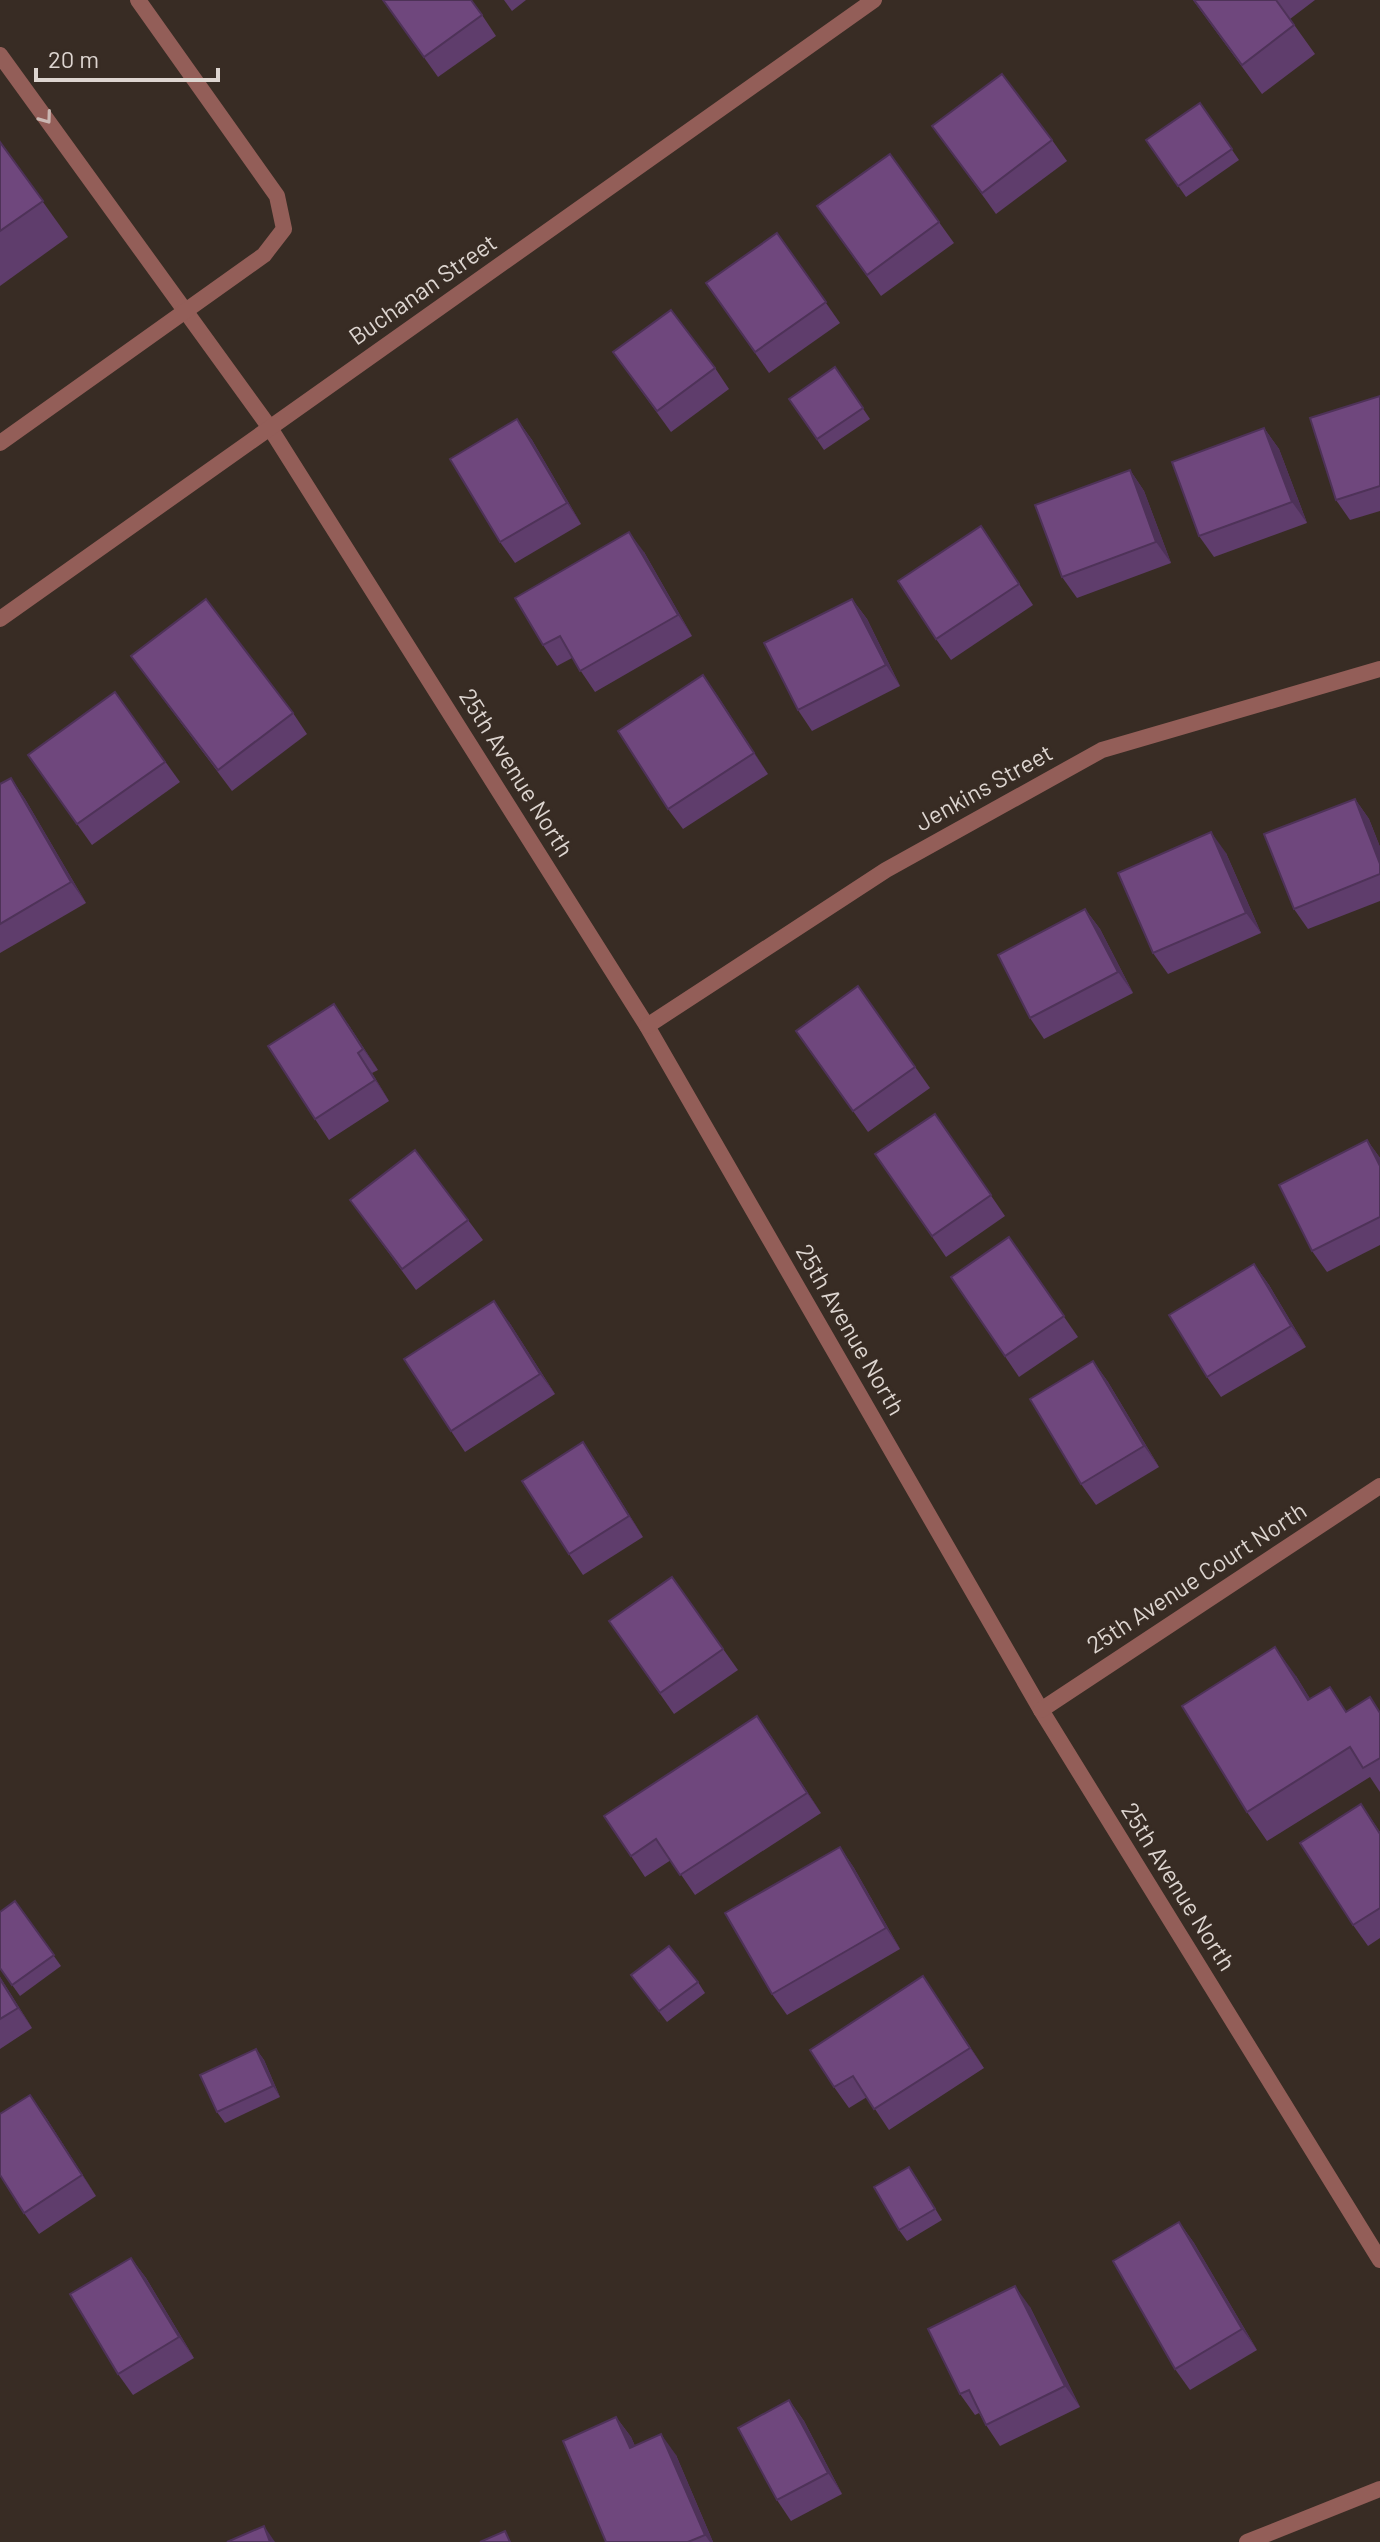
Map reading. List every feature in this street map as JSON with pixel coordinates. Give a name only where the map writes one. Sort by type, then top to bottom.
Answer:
[{"type":"street","points":[[0,443],[185,308],[264,255],[284,229],[277,196],[138,0]]},
{"type":"street","name":"Buchanan Street","points":[[0,619],[874,0]]},
{"type":"street","name":"25th Avenue North","points":[[0,55],[270,428],[647,1026],[1041,1710],[1374,2236],[1380,2260]]},
{"type":"street","name":"Jenkins Street","points":[[647,1026],[886,870],[1102,750],[1380,669]]},
{"type":"street","name":"25th Avenue Court North","points":[[1041,1710],[1380,1486]]},
{"type":"street","points":[[1247,2542],[1380,2489]]},
{"type":"building","points":[[383,0],[471,0],[482,15],[424,57]]},
{"type":"building","points":[[1194,0],[1276,0],[1294,25],[1242,65]]},
{"type":"building","points":[[1002,74],[1052,140],[982,193],[932,126]]},
{"type":"building","points":[[1200,103],[1232,149],[1178,186],[1146,140]]},
{"type":"building","points":[[0,142],[43,201],[0,231]]},
{"type":"building","points":[[890,154],[939,222],[867,275],[817,206]]},
{"type":"building","points":[[777,233],[826,302],[755,352],[706,283]]},
{"type":"building","points":[[671,310],[715,368],[657,411],[613,352]]},
{"type":"building","points":[[835,367],[863,408],[817,439],[789,399]]},
{"type":"building","points":[[1380,396],[1380,486],[1336,500],[1310,418]]},
{"type":"building","points":[[517,419],[567,503],[500,542],[450,459]]},
{"type":"building","points":[[1264,428],[1292,502],[1199,536],[1172,462]]},
{"type":"building","points":[[1130,470],[1156,542],[1062,577],[1035,505]]},
{"type":"building","points":[[981,526],[1019,584],[936,639],[898,581]]},
{"type":"building","points":[[629,532],[678,615],[580,671],[560,636],[543,645],[515,598]]},
{"type":"building","points":[[206,599],[293,713],[218,770],[131,656]]},
{"type":"building","points":[[852,599],[886,665],[798,710],[764,643]]},
{"type":"building","points":[[703,675],[754,753],[668,809],[618,731]]},
{"type":"building","points":[[115,692],[165,762],[77,824],[28,755]]},
{"type":"building","points":[[11,778],[71,882],[0,924],[0,784]]},
{"type":"building","points":[[1355,799],[1380,864],[1380,874],[1294,909],[1264,834]]},
{"type":"building","points":[[1211,832],[1246,913],[1153,953],[1118,873]]},
{"type":"building","points":[[1085,909],[1118,972],[1030,1018],[998,955]]},
{"type":"building","points":[[858,986],[915,1067],[853,1111],[796,1031]]},
{"type":"building","points":[[334,1004],[363,1049],[358,1053],[375,1080],[315,1119],[268,1046]]},
{"type":"building","points":[[935,1114],[991,1195],[932,1236],[875,1154]]},
{"type":"building","points":[[1367,1140],[1380,1166],[1380,1217],[1312,1251],[1279,1185]]},
{"type":"building","points":[[415,1150],[468,1220],[402,1269],[350,1200]]},
{"type":"building","points":[[1009,1237],[1064,1316],[1005,1356],[951,1277]]},
{"type":"building","points":[[1254,1264],[1291,1326],[1207,1377],[1169,1315]]},
{"type":"building","points":[[494,1301],[540,1374],[451,1431],[404,1359]]},
{"type":"building","points":[[1093,1361],[1144,1446],[1081,1484],[1030,1399]]},
{"type":"building","points":[[583,1442],[629,1516],[569,1554],[522,1481]]},
{"type":"building","points":[[672,1577],[723,1649],[660,1693],[609,1621]]},
{"type":"building","points":[[1275,1647],[1308,1700],[1330,1687],[1346,1712],[1370,1697],[1380,1713],[1380,1758],[1363,1768],[1350,1747],[1247,1812],[1182,1706]]},
{"type":"building","points":[[757,1716],[807,1793],[680,1875],[656,1839],[631,1856],[604,1816]]},
{"type":"building","points":[[1361,1804],[1380,1834],[1380,1908],[1353,1925],[1300,1843]]},
{"type":"building","points":[[840,1847],[886,1928],[772,1994],[725,1913]]},
{"type":"building","points":[[15,1901],[54,1955],[12,1985],[0,1968],[0,1912]]},
{"type":"building","points":[[669,1946],[698,1982],[659,2011],[631,1975]]},
{"type":"building","points":[[923,1976],[970,2048],[874,2109],[853,2076],[834,2087],[810,2050]]},
{"type":"building","points":[[0,1979],[18,2008],[0,2019]]},
{"type":"building","points":[[256,2049],[273,2086],[217,2112],[200,2075]]},
{"type":"building","points":[[30,2095],[82,2175],[24,2213],[0,2175],[0,2114]]},
{"type":"building","points":[[909,2167],[935,2209],[899,2230],[874,2187]]},
{"type":"building","points":[[1179,2222],[1242,2329],[1175,2369],[1113,2261]]},
{"type":"building","points":[[131,2258],[179,2337],[118,2374],[70,2294]]},
{"type":"building","points":[[1015,2286],[1065,2386],[986,2425],[969,2390],[960,2394],[928,2329]]},
{"type":"building","points":[[789,2400],[828,2473],[777,2500],[738,2428]]},
{"type":"building","points":[[616,2417],[630,2448],[661,2434],[705,2535],[688,2542],[606,2542],[563,2441]]},
{"type":"building","points":[[264,2526],[270,2542],[227,2542]]},
{"type":"building","points":[[505,2531],[510,2542],[480,2542]]}]
